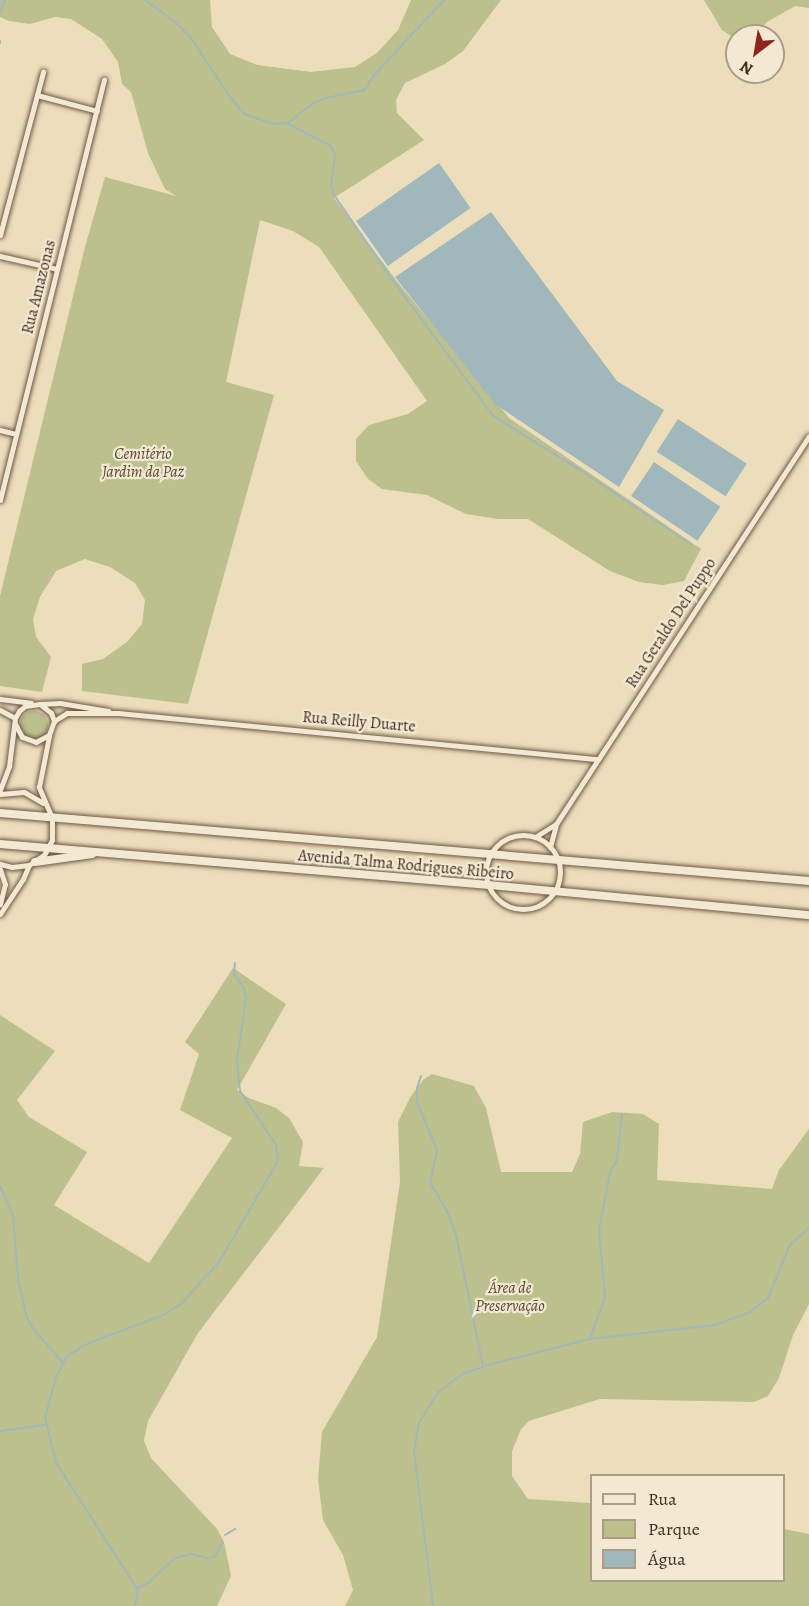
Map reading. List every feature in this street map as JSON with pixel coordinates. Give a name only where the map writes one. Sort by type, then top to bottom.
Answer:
[{"type":"main road","name":"Avenida Talma Rodrigues Ribeiro","points":[[0,813],[809,881]]},
{"type":"main road","name":"Avenida Talma Rodrigues Ribeiro","points":[[0,844],[489,885],[809,915]]},
{"type":"main road","points":[[32,864],[100,852]]},
{"type":"street","points":[[0,235],[43,72]]},
{"type":"street","name":"Rua Amazonas","points":[[0,500],[104,80]]},
{"type":"street","points":[[37,95],[97,111]]},
{"type":"street","points":[[0,256],[57,269]]},
{"type":"street","points":[[0,430],[16,434]]},
{"type":"street","name":"Rua Geraldo Del Puppo","points":[[550,847],[556,824],[809,436]]},
{"type":"street","points":[[0,699],[40,704],[47,708],[54,721],[39,787],[52,818],[53,836],[49,848],[32,864],[0,914]]},
{"type":"street","points":[[33,703],[19,711],[15,721],[9,766],[0,792],[24,792],[34,796],[46,806]]},
{"type":"street","name":"Rua Reilly Duarte","points":[[40,704],[60,703],[118,713],[598,759]]},
{"type":"street","points":[[0,710],[15,721],[17,731],[29,741],[44,740],[49,735]]},
{"type":"street","name":"Rua Reilly Duarte","points":[[54,721],[67,714],[118,713]]},
{"type":"street","name":"Rua Geraldo Del Puppo","points":[[535,837],[556,824]]},
{"type":"street","points":[[512,837],[535,837],[550,847],[558,860],[560,876],[555,891],[537,907],[518,909],[501,902],[489,885],[486,870],[491,855],[498,846],[512,837]]},
{"type":"street","points":[[0,864],[12,867],[32,864]]},
{"type":"street","points":[[0,869],[5,884],[0,904]]},
{"type":"green space","name":"Cemitério Jardim da Paz","points":[[0,0],[210,0],[212,27],[230,54],[257,65],[311,72],[355,67],[377,53],[398,30],[411,0],[501,0],[463,51],[445,64],[405,83],[396,100],[397,113],[424,140],[334,198],[396,280],[509,418],[701,549],[684,581],[663,585],[639,582],[610,571],[528,519],[498,519],[466,514],[427,495],[382,489],[368,479],[356,461],[356,439],[369,425],[408,414],[427,401],[319,247],[293,231],[260,220],[226,382],[274,395],[188,704],[82,691],[82,664],[103,659],[127,642],[142,624],[145,600],[135,583],[110,567],[85,559],[56,571],[40,597],[33,619],[36,637],[51,657],[42,692],[0,686],[0,596],[85,247],[105,177],[176,196],[165,189],[148,153],[131,92],[122,84],[118,62],[102,39],[71,19],[55,17],[30,24],[9,21],[0,17]]},
{"type":"green space","points":[[704,0],[809,0],[809,8],[795,6],[765,24],[725,24],[725,32]]},
{"type":"green space","points":[[34,711],[44,715],[48,725],[44,735],[34,739],[24,735],[20,725],[24,715]]},
{"type":"green space","points":[[233,968],[286,1004],[237,1090],[249,1098],[276,1108],[289,1118],[303,1142],[299,1166],[324,1168],[198,1333],[148,1421],[144,1441],[151,1458],[217,1529],[224,1542],[231,1576],[217,1606],[0,1606],[0,1015],[55,1051],[17,1100],[29,1117],[87,1152],[54,1205],[149,1263],[232,1138],[180,1110],[199,1054],[185,1042]]},
{"type":"green space","name":"Área de Preservação","points":[[432,1074],[474,1086],[486,1108],[501,1172],[572,1172],[580,1154],[583,1122],[612,1112],[643,1114],[659,1124],[657,1180],[772,1189],[779,1170],[809,1129],[809,1304],[793,1335],[779,1378],[768,1396],[754,1402],[600,1399],[529,1421],[521,1429],[512,1451],[512,1476],[528,1499],[590,1503],[590,1582],[785,1582],[785,1529],[809,1534],[809,1606],[345,1606],[353,1590],[343,1555],[323,1520],[318,1479],[322,1432],[377,1337],[400,1182],[398,1122],[411,1096],[424,1079]]},
{"type":"water","points":[[439,163],[471,208],[388,266],[356,221]]},
{"type":"water","points":[[491,212],[617,381],[664,410],[619,487],[495,404],[395,277]]},
{"type":"water","points":[[678,419],[747,464],[726,496],[657,452]]},
{"type":"water","points":[[654,462],[720,507],[697,541],[631,496]]},
{"type":"waterway","points":[[0,12],[5,0]]},
{"type":"waterway","points":[[145,0],[175,22],[191,38],[230,97],[245,114],[272,124],[288,123],[315,102],[364,90],[376,73],[444,0]]},
{"type":"waterway","points":[[286,123],[331,146],[335,156],[331,186],[334,195],[391,278],[493,416],[577,468],[692,545]]},
{"type":"waterway","points":[[135,1606],[138,1590],[56,1463],[45,1418],[56,1377],[65,1359],[87,1344],[163,1315],[181,1304],[219,1262],[278,1161],[276,1145],[240,1091],[237,1060],[246,999],[244,988],[234,974],[235,963]]},
{"type":"waterway","points":[[421,1076],[417,1088],[417,1102],[437,1150],[430,1182],[448,1213],[456,1235],[483,1366]]},
{"type":"waterway","points":[[590,1339],[605,1297],[599,1230],[610,1173],[617,1160],[622,1114]]},
{"type":"waterway","points":[[0,1186],[13,1215],[18,1279],[26,1315],[33,1329],[63,1363]]},
{"type":"waterway","points":[[433,1606],[414,1451],[419,1423],[438,1392],[464,1373],[491,1364],[590,1339],[715,1325],[750,1312],[768,1298],[790,1245],[809,1228]]},
{"type":"waterway","points":[[0,1431],[45,1425]]},
{"type":"waterway","points":[[225,1535],[235,1529]]},
{"type":"waterway","points":[[137,1588],[148,1583],[175,1558],[191,1554],[207,1558],[215,1557],[222,1542]]}]
